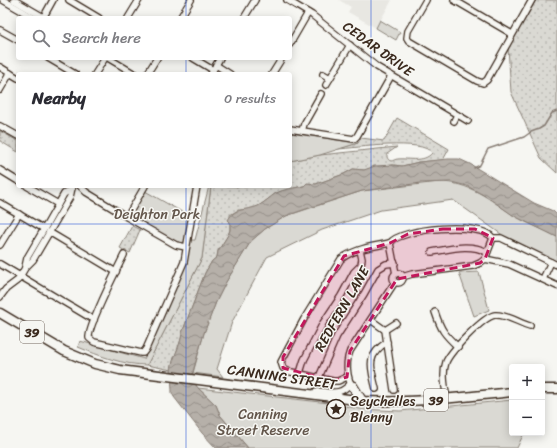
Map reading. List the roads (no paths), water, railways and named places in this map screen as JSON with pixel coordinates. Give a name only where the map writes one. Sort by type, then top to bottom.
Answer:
[{"type":"main road","name":"CANNING STREET","points":[[0,313],[64,351],[105,366],[144,373],[362,401],[447,399],[509,392]]},
{"type":"main road","points":[[545,389],[557,389]]},
{"type":"street","points":[[3,0],[31,16]]},
{"type":"street","points":[[14,0],[41,16]]},
{"type":"street","points":[[45,16],[54,0]]},
{"type":"street","points":[[69,0],[96,16]]},
{"type":"street","points":[[181,16],[191,0]]},
{"type":"street","points":[[245,16],[255,0]]},
{"type":"street","name":"CEDAR DRIVE","points":[[287,0],[308,13],[377,67],[468,121]]},
{"type":"street","points":[[426,0],[408,31],[407,38],[409,41],[477,81],[483,83],[487,80],[532,0]]},
{"type":"street","points":[[454,0],[512,34]]},
{"type":"street","points":[[129,16],[136,1]]},
{"type":"street","points":[[292,41],[308,13]]},
{"type":"street","points":[[0,30],[16,39]]},
{"type":"street","points":[[326,85],[350,45]]},
{"type":"street","points":[[51,60],[72,72]]},
{"type":"street","points":[[96,72],[105,60]]},
{"type":"street","points":[[110,60],[131,72]]},
{"type":"street","points":[[148,72],[156,60]]},
{"type":"street","points":[[196,60],[213,70],[219,60]]},
{"type":"street","points":[[273,72],[281,60]]},
{"type":"street","points":[[0,67],[16,77]]},
{"type":"street","points":[[0,90],[10,73]]},
{"type":"street","points":[[323,74],[330,78]]},
{"type":"street","points":[[292,129],[354,139],[392,76]]},
{"type":"street","points":[[302,131],[304,124],[322,94]]},
{"type":"street","points":[[454,121],[457,115]]},
{"type":"street","points":[[0,126],[16,135]]},
{"type":"street","points":[[0,170],[16,180]]},
{"type":"street","points":[[30,188],[58,204]]},
{"type":"street","points":[[46,231],[58,204],[64,194],[72,188]]},
{"type":"street","points":[[0,297],[20,276],[25,268],[28,258],[70,197],[73,188]]},
{"type":"street","points":[[82,188],[127,217],[176,245],[186,247]]},
{"type":"street","points":[[127,217],[144,188]]},
{"type":"street","points":[[124,255],[94,320],[89,338],[92,341],[143,353],[181,269],[197,188]]},
{"type":"street","points":[[0,203],[116,272]]},
{"type":"street","points":[[0,245],[19,214]]},
{"type":"street","points":[[347,377],[338,381],[300,373],[283,368],[281,362],[304,319],[338,263],[344,256],[360,250],[390,243],[396,238],[408,234],[459,228],[485,231],[493,238],[501,238],[557,265]]},
{"type":"street","points":[[402,277],[412,274],[473,266],[480,263],[486,255],[493,238]]},
{"type":"street","points":[[390,243],[395,263],[396,274],[393,277],[395,282]]},
{"type":"street","points":[[432,252],[466,247],[476,248],[486,255],[557,286]]},
{"type":"street","points":[[300,373],[304,360],[322,324],[341,296],[354,272],[361,265],[362,259],[360,250]]},
{"type":"street","points":[[543,279],[551,262]]},
{"type":"street","name":"REDFERN LANE","points":[[319,377],[337,336],[378,269],[395,263]]},
{"type":"street","points":[[0,264],[94,320]]},
{"type":"street","points":[[396,274],[400,274],[402,277]]},
{"type":"street","points":[[395,282],[400,283],[402,277]]},
{"type":"street","points":[[362,401],[356,387],[347,377],[347,359],[350,351],[395,282]]},
{"type":"street","points":[[435,312],[441,329],[458,347]]},
{"type":"street","points":[[447,399],[444,370],[450,355],[482,321],[489,316],[504,316],[530,326]]},
{"type":"street","points":[[371,320],[385,330],[394,390]]},
{"type":"street","points":[[385,330],[396,323]]},
{"type":"street","points":[[376,389],[370,363],[379,347],[387,342]]},
{"type":"street","points":[[296,392],[340,392],[346,389],[351,382]]},
{"type":"water","points":[[459,159],[470,164],[534,203],[553,211],[557,215],[557,237],[514,216],[487,197],[467,186],[451,182],[421,183],[362,191],[286,216],[265,229],[251,241],[226,282],[216,302],[204,333],[192,379],[198,388],[216,405],[220,415],[248,448],[216,448],[202,433],[174,397],[172,393],[171,371],[182,333],[205,273],[212,261],[217,257],[218,251],[230,230],[230,222],[228,220],[231,216],[237,211],[258,206],[276,193],[304,186],[307,183],[316,184],[344,174],[353,169],[364,170],[375,166],[402,166],[419,162]]},
{"type":"waterway","points":[[474,168],[480,165],[488,149],[524,137],[539,129],[544,126],[552,113],[557,111]]},
{"type":"place","name":"Seychelles Blenny","points":[[336,409]]},
{"type":"park label","name":"Deighton Park","points":[[157,214]]},
{"type":"park label","name":"Canning Street Reserve","points":[[263,422]]}]
